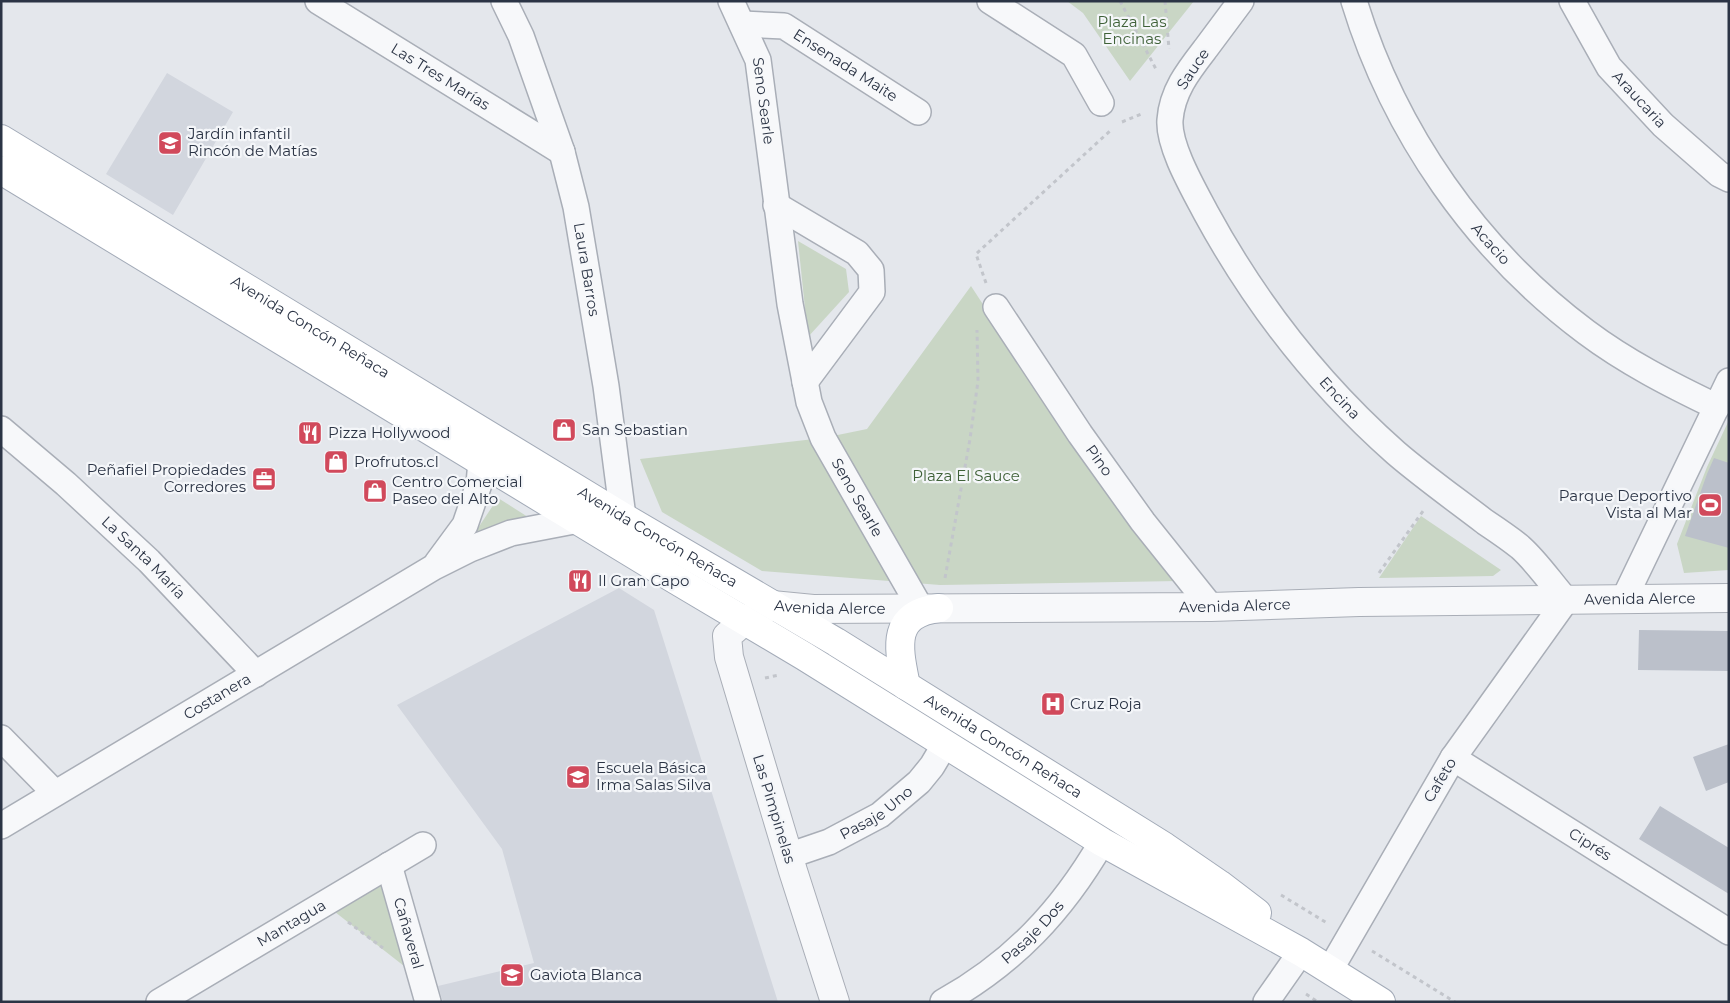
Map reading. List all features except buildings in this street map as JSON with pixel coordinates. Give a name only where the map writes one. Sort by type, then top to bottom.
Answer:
[{"type":"main road","name":"Avenida Concón Reñaca","points":[[1,139],[623,517],[906,686],[1165,847],[1268,921],[1301,952]]},
{"type":"main road","name":"Avenida Concón Reñaca","points":[[1,170],[804,656],[1102,842],[1301,952],[1381,1002]]},
{"type":"main road","points":[[906,686],[899,649],[900,636],[906,624],[914,615],[930,609]]},
{"type":"street","name":"Las Tres Marías","points":[[318,1],[562,152]]},
{"type":"street","name":"Laura Barros","points":[[504,1],[521,36],[562,152],[576,207],[601,358],[626,549]]},
{"type":"street","name":"Seno Searle","points":[[731,1],[758,60],[790,304],[809,402],[823,438],[930,609]]},
{"type":"street","points":[[990,1],[1074,55],[1101,103]]},
{"type":"street","name":"Sauce","points":[[1174,145],[1170,122],[1173,102],[1181,81],[1240,1]]},
{"type":"street","name":"Acacio","points":[[1354,1],[1373,54],[1393,100],[1418,145],[1445,187],[1476,227],[1510,265],[1547,300],[1586,332],[1628,360],[1671,385],[1717,407]]},
{"type":"street","name":"Araucaria","points":[[1572,1],[1609,67],[1663,125],[1720,174],[1729,179]]},
{"type":"street","name":"Ensenada Maite","points":[[742,24],[784,26],[918,112]]},
{"type":"street","name":"Encina","points":[[1174,145],[1197,196],[1223,245],[1285,335],[1320,377],[1357,416],[1397,453],[1521,548],[1566,600]]},
{"type":"street","points":[[776,205],[857,253],[870,270],[872,292],[806,382]]},
{"type":"street","name":"Pino","points":[[996,307],[1143,522],[1211,606]]},
{"type":"street","points":[[1624,599],[1729,381]]},
{"type":"street","name":"La Santa María","points":[[1,429],[66,484],[150,561],[256,674]]},
{"type":"street","name":"Costanera","points":[[434,567],[465,525],[479,484],[480,461]]},
{"type":"street","name":"Costanera","points":[[1,826],[434,567],[470,549],[511,533],[579,520]]},
{"type":"street","name":"Avenida Alerce","points":[[744,621],[772,605],[813,609],[930,609],[1729,598]]},
{"type":"street","name":"Cafeto","points":[[1330,970],[1453,758],[1566,600]]},
{"type":"street","name":"Las Pimpinelas","points":[[744,621],[727,636],[729,657],[788,856],[835,1002]]},
{"type":"street","points":[[1,738],[55,793]]},
{"type":"street","name":"Pasaje Uno","points":[[788,856],[829,842],[880,815],[919,782],[932,766],[945,744]]},
{"type":"street","name":"Ciprés","points":[[1453,758],[1729,932]]},
{"type":"street","name":"Pasaje Dos","points":[[943,1002],[966,989],[1001,964],[1033,935],[1073,888],[1102,842]]},
{"type":"street","name":"Mantagua","points":[[159,1002],[423,845]]},
{"type":"street","name":"Cañaveral","points":[[389,865],[428,1002]]},
{"type":"street","points":[[1266,1002],[1301,952]]},
{"type":"path","points":[[948,566],[978,381],[977,328],[996,307],[976,254],[1117,124],[1173,102],[1120,1]]},
{"type":"path","points":[[1165,1],[1169,56]]},
{"type":"path","points":[[1359,602],[1439,487]]},
{"type":"path","points":[[324,903],[384,949]]},
{"type":"shaded area","name":"Jardín infantil Rincón de Matías","points":[[167,73],[233,112],[173,215],[106,174]]},
{"type":"shaded area","name":"Escuela Básica Irma Salas Silva","points":[[619,588],[654,610],[778,1002],[443,1002],[438,986],[534,963],[502,849],[397,705]]},
{"type":"green space","name":"Plaza Las Encinas","points":[[1067,1],[1194,1],[1130,81],[1083,13]]},
{"type":"green space","points":[[798,241],[846,269],[849,292],[808,337]]},
{"type":"green space","name":"Plaza El Sauce","points":[[971,286],[1069,436],[1179,581],[940,585],[762,571],[662,512],[640,459],[823,438],[867,429]]},
{"type":"green space","name":"Parque Deportivo Vista al Mar","points":[[1729,420],[1729,570],[1684,573],[1677,544],[1707,467]]},
{"type":"green space","points":[[498,498],[528,517],[474,534]]},
{"type":"green space","points":[[1421,516],[1501,570],[1493,576],[1379,578]]},
{"type":"green space","points":[[381,885],[404,966],[335,912]]},
{"type":"place","name":"Jardín infantil Rincón de Matías","points":[[170,143]]},
{"type":"place","name":"San Sebastian","points":[[564,430]]},
{"type":"place","name":"Pizza Hollywood","points":[[310,433]]},
{"type":"place","name":"Profrutos.cl","points":[[336,462]]},
{"type":"place","name":"Peñafiel Propiedades Corredores","points":[[264,479]]},
{"type":"place","name":"Centro Comercial Paseo del Alto","points":[[375,491]]},
{"type":"place","name":"Parque Deportivo Vista al Mar","points":[[1710,505]]},
{"type":"place","name":"Il Gran Capo","points":[[580,581]]},
{"type":"place","name":"Cruz Roja","points":[[1053,704]]},
{"type":"place","name":"Escuela Básica Irma Salas Silva","points":[[578,777]]},
{"type":"place","name":"Gaviota Blanca","points":[[512,975]]}]
